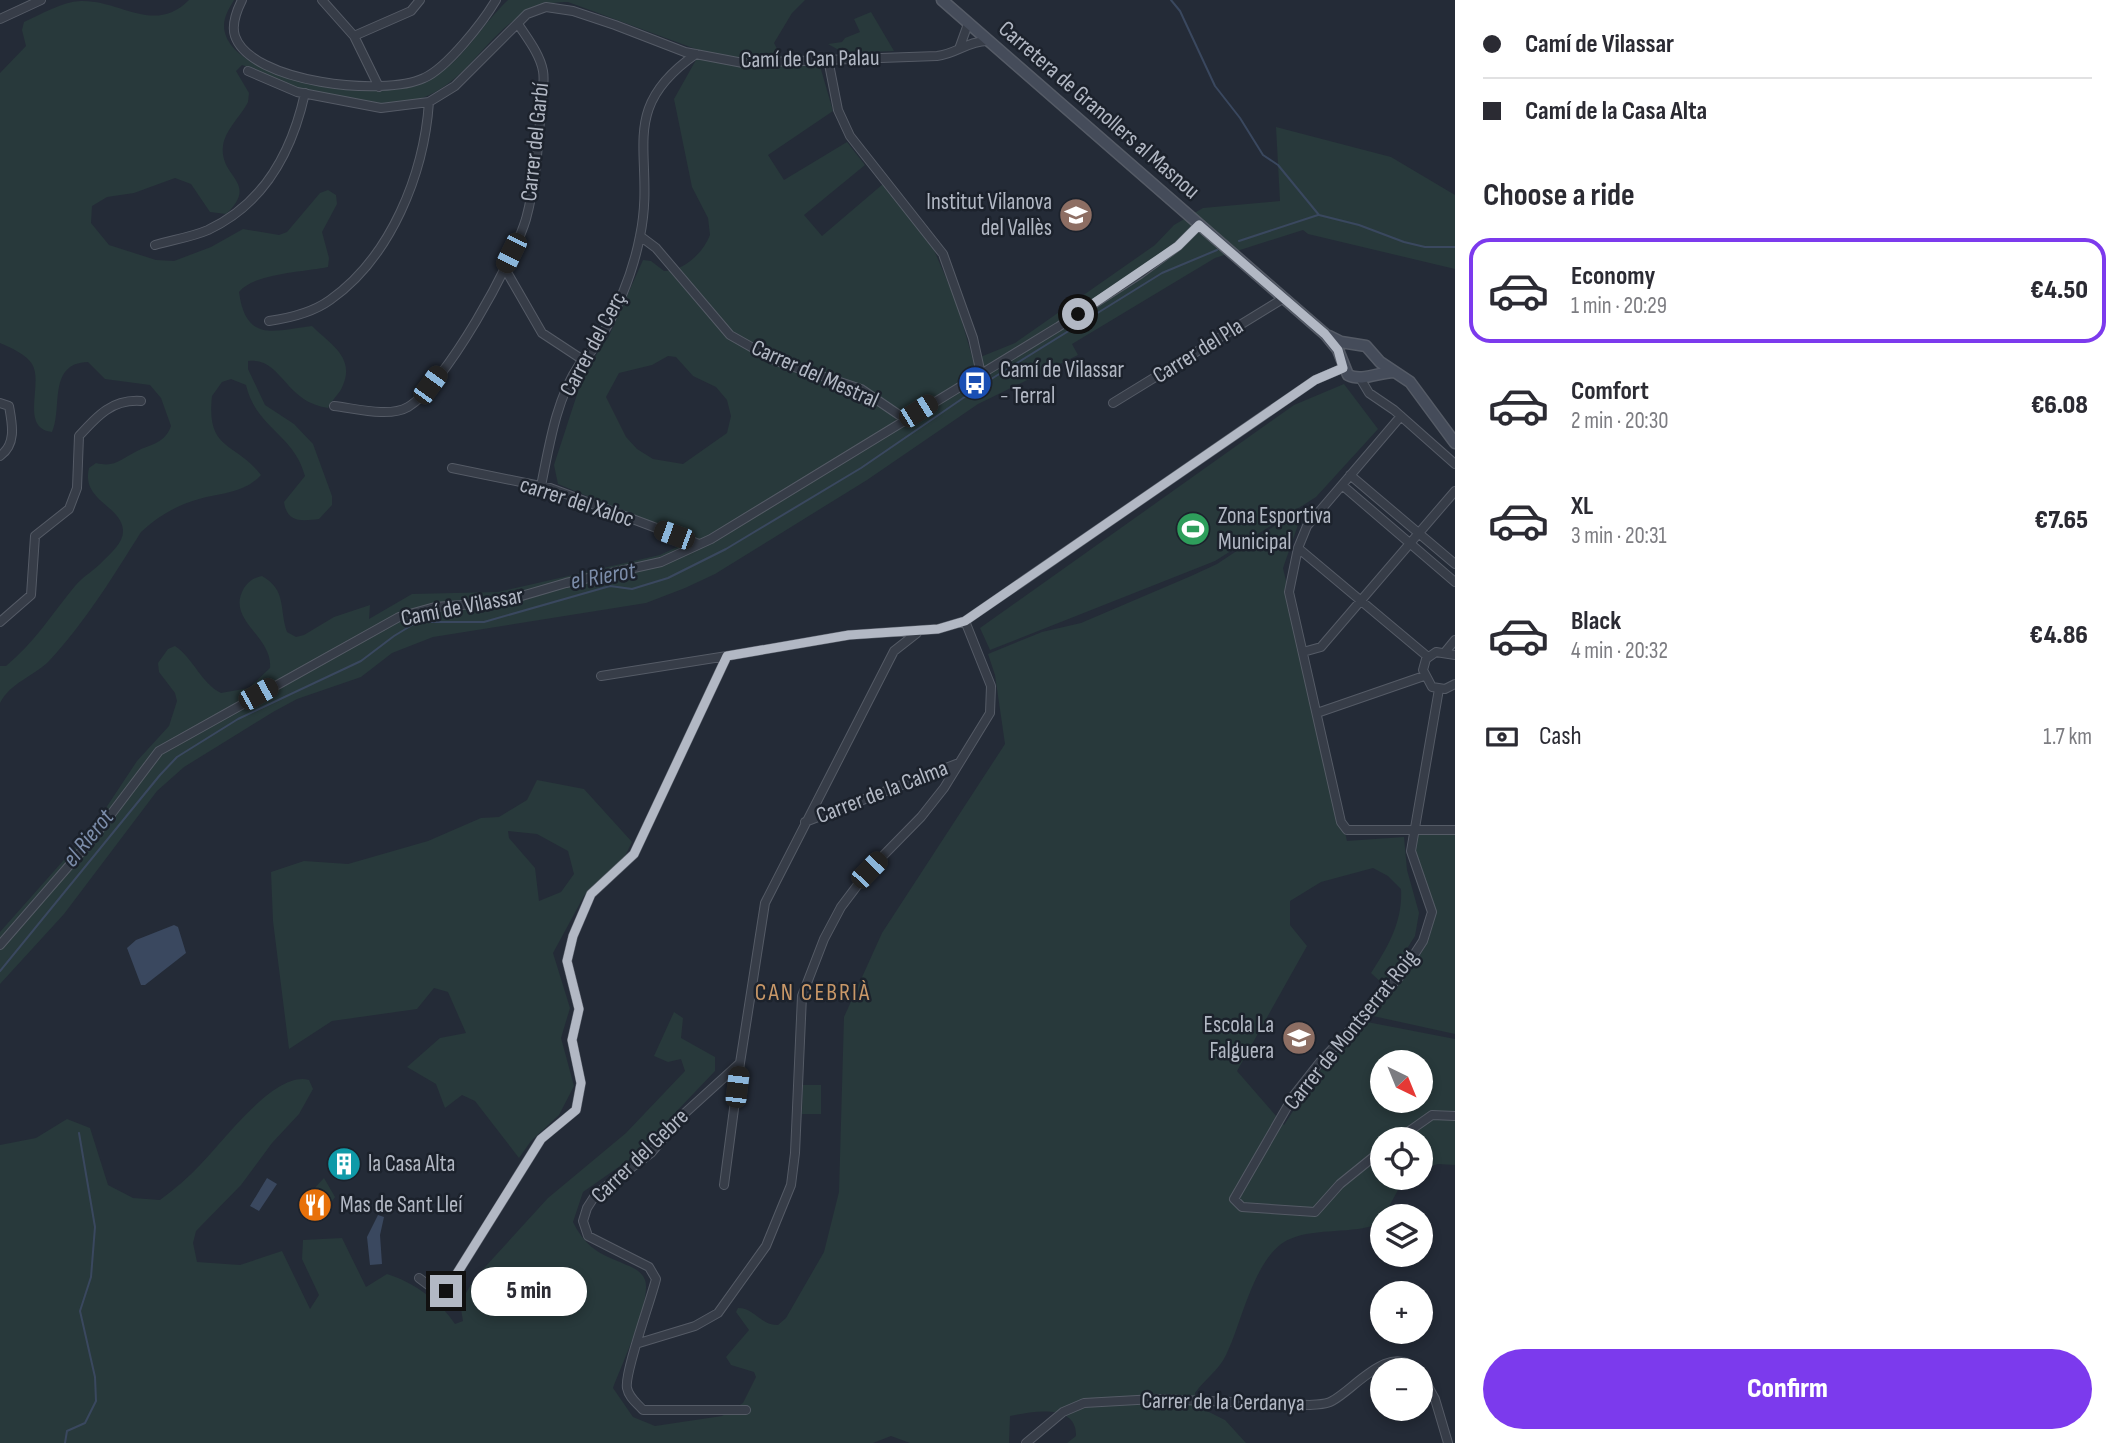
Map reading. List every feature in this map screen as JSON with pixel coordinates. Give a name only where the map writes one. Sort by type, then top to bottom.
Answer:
[{"type":"main road","name":"Carretera de Granollers al Masnou","points":[[942,0],[1325,334],[1342,364]]},
{"type":"main road","name":"Carretera de Granollers al Masnou","points":[[1325,334],[1353,345]]},
{"type":"main road","points":[[1394,372],[1350,377],[1342,364],[1353,345],[1366,346],[1374,356],[1415,388],[1455,443]]},
{"type":"main road","points":[[1364,377],[1374,367],[1374,356]]},
{"type":"street","points":[[0,19],[41,0]]},
{"type":"street","points":[[242,0],[233,26],[235,37],[244,50],[265,64],[334,86],[379,87],[425,78],[478,30],[496,0]]},
{"type":"street","points":[[322,0],[354,36],[379,87]]},
{"type":"street","points":[[354,36],[411,11],[420,0]]},
{"type":"street","name":"Camí de Can Palau","points":[[247,71],[305,93],[382,108],[429,102],[455,86],[527,14],[546,7],[573,11],[696,54],[743,64],[937,56],[959,50],[971,42],[987,41]]},
{"type":"street","name":"Carrer del Garbí","points":[[334,406],[387,411],[407,408],[430,385],[468,334],[504,267],[525,221],[537,169],[543,72],[536,52],[518,24]]},
{"type":"street","points":[[959,50],[968,24]]},
{"type":"street","name":"Carrer del Cerç","points":[[541,486],[559,409],[583,360],[593,349],[619,300],[640,236],[646,108],[663,79],[696,54]]},
{"type":"street","points":[[828,59],[838,110],[850,136],[943,254],[973,338],[981,374]]},
{"type":"street","points":[[155,245],[206,231],[236,215],[258,195],[286,156],[305,93]]},
{"type":"street","points":[[269,321],[295,317],[329,302],[359,274],[392,231],[427,135],[429,102]]},
{"type":"street","name":"Camí de Vilassar","points":[[0,945],[93,838],[159,751],[170,744],[398,617],[435,607],[501,602],[566,583],[662,562],[699,544],[822,473],[1140,274],[1178,246],[1199,225]]},
{"type":"street","name":"Carrer del Mestral","points":[[640,236],[656,248],[730,335],[776,361],[862,389],[905,419]]},
{"type":"street","points":[[504,267],[542,333],[583,360]]},
{"type":"street","name":"Carrer del Pla","points":[[1113,403],[1284,298]]},
{"type":"street","points":[[601,676],[849,635],[923,630],[965,621],[1342,364]]},
{"type":"street","points":[[1364,377],[1369,393],[1401,416],[1455,464]]},
{"type":"street","points":[[0,622],[31,595],[35,536],[69,509],[77,488],[79,436],[103,410],[125,400],[141,401]]},
{"type":"street","points":[[0,403],[9,406],[14,430],[5,453],[0,456]]},
{"type":"street","points":[[1401,416],[1307,526],[1298,548],[1289,592],[1341,822],[1347,830],[1455,830]]},
{"type":"street","name":"carrer del Xaloc","points":[[452,468],[541,486],[699,544]]},
{"type":"street","points":[[1350,475],[1455,564]]},
{"type":"street","points":[[1342,485],[1455,582]]},
{"type":"street","points":[[1303,652],[1321,648],[1455,491]]},
{"type":"street","points":[[1298,548],[1428,657]]},
{"type":"street","points":[[639,1343],[695,1326],[718,1312],[734,1294],[766,1246],[790,1185],[795,1153],[802,996],[816,960],[841,907],[869,870],[921,817],[990,713],[991,686],[965,621]]},
{"type":"street","points":[[724,1185],[765,903],[804,822],[894,651],[906,638],[923,630]]},
{"type":"street","points":[[1446,651],[1455,640]]},
{"type":"street","points":[[1455,655],[1446,651],[1436,652],[1428,657],[1423,676],[1432,687],[1439,689],[1455,684]]},
{"type":"street","points":[[419,1278],[435,1290],[446,1291],[541,1139],[576,1110],[581,1083],[572,1040],[579,1009],[567,961],[573,936],[591,894],[634,854],[727,656]]},
{"type":"street","points":[[1317,713],[1423,676]]},
{"type":"street","name":"Carrer de Montserrat Roig","points":[[1370,1160],[1340,1184],[1322,1209],[1315,1212],[1242,1208],[1234,1199],[1294,1095],[1320,1062],[1401,975],[1423,941],[1432,912],[1411,851],[1412,829],[1439,689]]},
{"type":"street","name":"Carrer de la Calma","points":[[804,822],[959,763]]},
{"type":"street","name":"Carrer del Gebre","points":[[740,1063],[694,1104],[651,1153],[596,1194],[583,1221],[588,1236],[597,1243],[649,1267],[656,1279],[626,1386],[632,1398],[643,1410],[746,1410]]},
{"type":"street","points":[[1415,1127],[1432,1115],[1455,1116]]},
{"type":"street","name":"Carrer de la Cerdanya","points":[[1026,1443],[1063,1412],[1084,1403],[1156,1399],[1310,1405],[1329,1403],[1370,1373]]},
{"type":"street","points":[[1433,1395],[1448,1443]]},
{"type":"shaded area","points":[[189,0],[234,0],[224,25],[231,44],[249,60],[275,73],[307,82],[373,90],[401,89],[421,84],[435,76],[458,57],[508,0],[805,0],[792,13],[774,43],[785,64],[820,66],[833,111],[768,155],[784,180],[847,142],[865,165],[804,215],[822,236],[883,184],[931,243],[956,301],[973,360],[1015,343],[1155,245],[1174,225],[1203,208],[1280,201],[1276,127],[1391,157],[1455,195],[1455,269],[1308,234],[1303,230],[1215,258],[1072,344],[1078,355],[978,404],[867,480],[715,574],[646,603],[433,637],[392,653],[361,677],[297,699],[184,767],[157,791],[64,914],[0,984],[0,932],[94,826],[137,761],[169,726],[177,701],[175,693],[159,672],[158,663],[168,649],[175,646],[182,651],[208,683],[221,693],[249,688],[270,668],[265,646],[240,610],[244,588],[252,580],[262,576],[275,587],[281,601],[287,632],[296,637],[334,617],[370,605],[369,619],[412,594],[498,592],[660,555],[681,545],[686,537],[558,484],[554,465],[584,373],[609,336],[643,260],[651,261],[664,271],[679,268],[698,254],[710,235],[708,218],[692,187],[674,99],[701,51],[568,2],[543,5],[522,15],[504,29],[454,79],[434,93],[412,101],[372,103],[326,96],[294,87],[242,65],[236,71],[249,93],[248,102],[230,129],[223,146],[223,157],[236,180],[239,194],[226,214],[210,212],[191,184],[175,178],[134,193],[107,197],[92,206],[91,223],[109,245],[156,260],[174,261],[211,247],[243,229],[279,235],[287,232],[320,193],[328,190],[336,195],[337,204],[322,232],[329,258],[328,267],[268,277],[246,286],[239,292],[248,320],[255,327],[274,331],[312,326],[333,345],[343,359],[346,375],[343,385],[328,408],[302,398],[269,366],[248,361],[248,369],[265,405],[294,424],[313,444],[332,496],[332,505],[319,519],[301,520],[288,514],[284,502],[305,476],[300,462],[293,450],[258,411],[246,385],[231,379],[222,382],[212,396],[213,427],[224,444],[261,475],[248,486],[175,508],[147,526],[62,647],[43,667],[10,690],[0,703],[0,666],[6,666],[25,648],[75,586],[110,554],[123,534],[116,514],[91,488],[89,468],[96,463],[118,462],[157,442],[171,426],[161,398],[150,385],[105,379],[88,362],[75,364],[61,379],[52,432],[42,429],[37,422],[34,414],[36,382],[32,364],[22,354],[0,343],[0,73],[26,46],[22,30],[24,22],[59,6],[81,1],[96,2],[150,15],[163,15],[176,10]],"holes":[[[668,356],[676,357],[693,376],[716,387],[727,400],[731,416],[727,433],[683,464],[653,459],[637,449],[626,437],[606,397],[619,373],[652,365]]]},
{"type":"shaded area","points":[[871,12],[894,51],[844,53],[828,44],[842,42],[860,32],[854,19]]},
{"type":"shaded area","name":"Zona Esportiva Municipal","points":[[1344,384],[1378,429],[1316,497],[1215,561],[990,650],[980,628],[1294,405]]},
{"type":"shaded area","points":[[1291,515],[1298,525],[1283,568],[1347,841],[1404,837],[1407,870],[1419,913],[1415,936],[1384,985],[1371,973],[1393,933],[1401,901],[1401,889],[1388,876],[1373,868],[1321,882],[1290,901],[1290,925],[1307,946],[1237,1071],[1284,1125],[1317,1074],[1367,1022],[1455,1039],[1455,1165],[1433,1165],[1433,1127],[1370,1127],[1370,1190],[1398,1190],[1390,1204],[1370,1204],[1370,1227],[1301,1235],[1278,1247],[1258,1274],[1223,1360],[1195,1393],[1197,1406],[1225,1420],[1246,1443],[1067,1443],[1076,1436],[1074,1425],[1069,1418],[1061,1414],[1040,1412],[1010,1416],[1009,1443],[910,1443],[891,1436],[873,1443],[0,1443],[0,1145],[36,1138],[67,1119],[90,1128],[108,1185],[133,1198],[160,1200],[192,1174],[266,1096],[296,1080],[309,1080],[313,1089],[299,1114],[272,1143],[241,1185],[196,1231],[193,1243],[197,1262],[240,1265],[282,1251],[310,1309],[319,1295],[302,1259],[303,1240],[342,1238],[366,1287],[387,1274],[397,1278],[434,1300],[455,1324],[463,1321],[460,1303],[475,1278],[548,1198],[626,1133],[685,1071],[681,1059],[668,1062],[654,1056],[674,1012],[683,1018],[681,1038],[715,1057],[715,1071],[633,1157],[583,1192],[573,1222],[592,1247],[635,1269],[645,1280],[646,1289],[640,1317],[613,1388],[633,1417],[655,1426],[722,1416],[743,1403],[756,1377],[754,1372],[731,1365],[726,1357],[749,1330],[736,1312],[738,1308],[749,1311],[767,1323],[778,1325],[786,1318],[824,1252],[839,1192],[844,1017],[882,933],[1005,744],[995,675],[988,654],[1042,632],[1081,623],[1217,564]]},
{"type":"shaded area","points":[[537,780],[584,789],[632,842],[621,864],[584,896],[553,953],[570,1008],[561,1038],[574,1086],[559,1115],[531,1141],[519,1158],[475,1101],[462,1095],[445,1108],[436,1084],[407,1067],[440,1038],[466,1033],[448,992],[434,988],[417,1009],[332,1021],[289,1049],[273,921],[271,872],[304,861],[348,864],[428,841],[481,818],[499,817],[527,800]],"holes":[[[508,831],[537,834],[568,851],[574,874],[561,892],[539,901],[535,868],[509,838]]]},
{"type":"shaded area","points":[[1423,829],[1455,830],[1455,1034],[1373,1016],[1412,968],[1428,940],[1432,926],[1429,893],[1414,845],[1414,834]]},
{"type":"shaded area","points":[[803,1085],[821,1085],[821,1114],[802,1114]]},
{"type":"shaded area","points":[[324,1178],[335,1197],[328,1207],[310,1193]]},
{"type":"water","points":[[174,925],[178,927],[186,953],[145,985],[141,985],[127,948],[136,940]]},
{"type":"water","points":[[267,1178],[277,1184],[259,1211],[250,1206]]},
{"type":"water","points":[[378,1215],[384,1217],[380,1235],[382,1264],[370,1265],[367,1237]]},
{"type":"waterway","points":[[1171,0],[1180,11],[1215,86],[1240,118],[1263,155],[1278,165],[1319,215],[1425,247],[1455,247]]},
{"type":"waterway","name":"el Rierot","points":[[1239,241],[1318,215]]},
{"type":"waterway","name":"el Rierot","points":[[0,971],[160,775],[177,757],[238,719],[361,661],[417,622],[484,622],[610,586],[632,589],[668,578],[726,549],[861,468],[988,381],[1162,273],[1217,250]]},
{"type":"waterway","points":[[65,1443],[67,1431],[85,1423],[96,1401],[95,1377],[80,1311],[91,1277],[95,1227],[79,1133]]},
{"type":"place","name":"Institut Vilanova del Vallès","points":[[1076,215]]},
{"type":"place","name":"Camí de Vilassar - Terral","points":[[975,383]]},
{"type":"place","name":"Zona Esportiva Municipal","points":[[1193,529]]},
{"type":"place","name":"Escola La Falguera","points":[[1299,1038]]},
{"type":"place","name":"la Casa Alta","points":[[344,1164]]},
{"type":"place","name":"Mas de Sant Lleí","points":[[315,1205]]},
{"type":"district","name":"CAN CEBRIÀ","points":[[813,992]]},
{"type":"route","points":[[446,1291],[541,1139],[576,1110],[581,1083],[579,1062],[572,1040],[579,1009],[567,961],[573,936],[591,894],[629,862],[634,854],[727,656],[849,635],[938,629],[965,621],[1315,380],[1343,368],[1338,350],[1325,334],[1199,225],[1178,246],[1140,274],[1078,314]]}]
